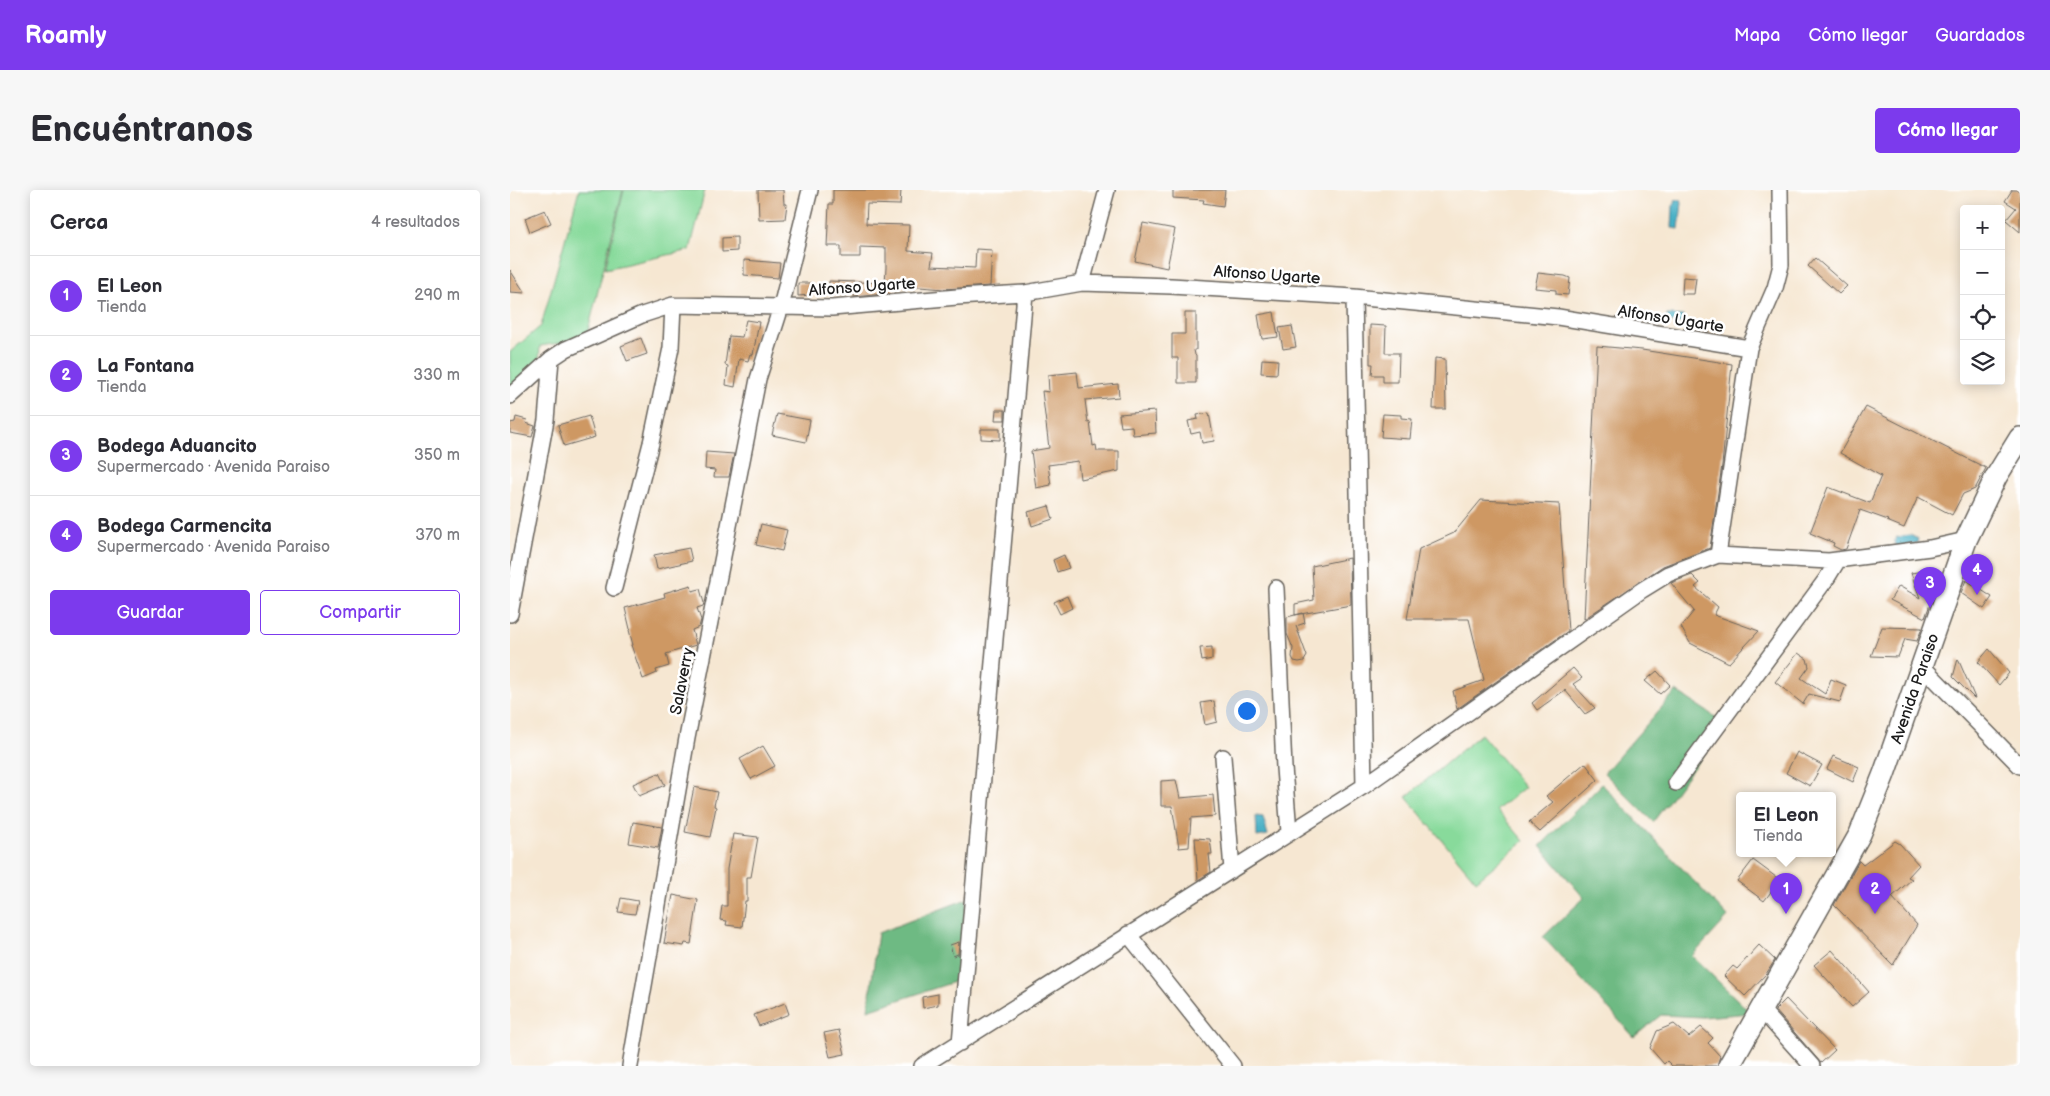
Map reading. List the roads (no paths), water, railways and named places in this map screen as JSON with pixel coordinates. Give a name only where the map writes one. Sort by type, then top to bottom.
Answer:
[{"type":"main road","name":"Avenida Paraiso","points":[[1729,1066],[1849,854],[1884,774],[1923,668],[1966,540],[1996,477],[2020,438]]},
{"type":"street","name":"Salaverry","points":[[630,1066],[687,738],[758,379],[782,307],[810,190]]},
{"type":"street","points":[[1082,283],[1107,190]]},
{"type":"street","points":[[1718,555],[1749,348],[1775,288],[1781,265],[1780,190]]},
{"type":"street","name":"Alfonso Ugarte","points":[[510,396],[550,359],[566,349],[659,308],[673,305],[832,308],[1025,293],[1082,283],[1171,286],[1354,297],[1558,317],[1749,348]]},
{"type":"street","points":[[960,1043],[1025,293]]},
{"type":"street","points":[[1354,297],[1364,786]]},
{"type":"street","points":[[614,588],[651,443],[671,348],[673,305]]},
{"type":"street","points":[[510,614],[546,420],[550,359]]},
{"type":"street","points":[[922,1066],[1364,786],[1642,590],[1668,574],[1718,555],[1838,560],[1930,548],[1966,540]]},
{"type":"street","points":[[1676,783],[1828,578],[1838,560]]},
{"type":"street","points":[[1276,588],[1284,768],[1290,832]]},
{"type":"street","points":[[1923,668],[2020,766]]},
{"type":"street","points":[[1223,757],[1232,870]]},
{"type":"street","points":[[1128,934],[1233,1066]]},
{"type":"street","points":[[1761,1009],[1812,1066]]},
{"type":"water","points":[[1676,200],[1681,200],[1682,203],[1679,229],[1672,228],[1673,206]]},
{"type":"water","points":[[1667,315],[1683,316],[1682,323],[1667,322]]},
{"type":"water","points":[[1910,535],[1918,539],[1917,543],[1897,548],[1894,542],[1897,537]]},
{"type":"water","points":[[1256,816],[1263,817],[1268,835],[1257,837]]},
{"type":"place","name":"Bodega Carmencita","points":[[1977,595]]},
{"type":"place","name":"Bodega Aduancito","points":[[1930,608]]},
{"type":"place","name":"El Leon","points":[[1786,914]]},
{"type":"place","name":"La Fontana","points":[[1875,914]]}]
